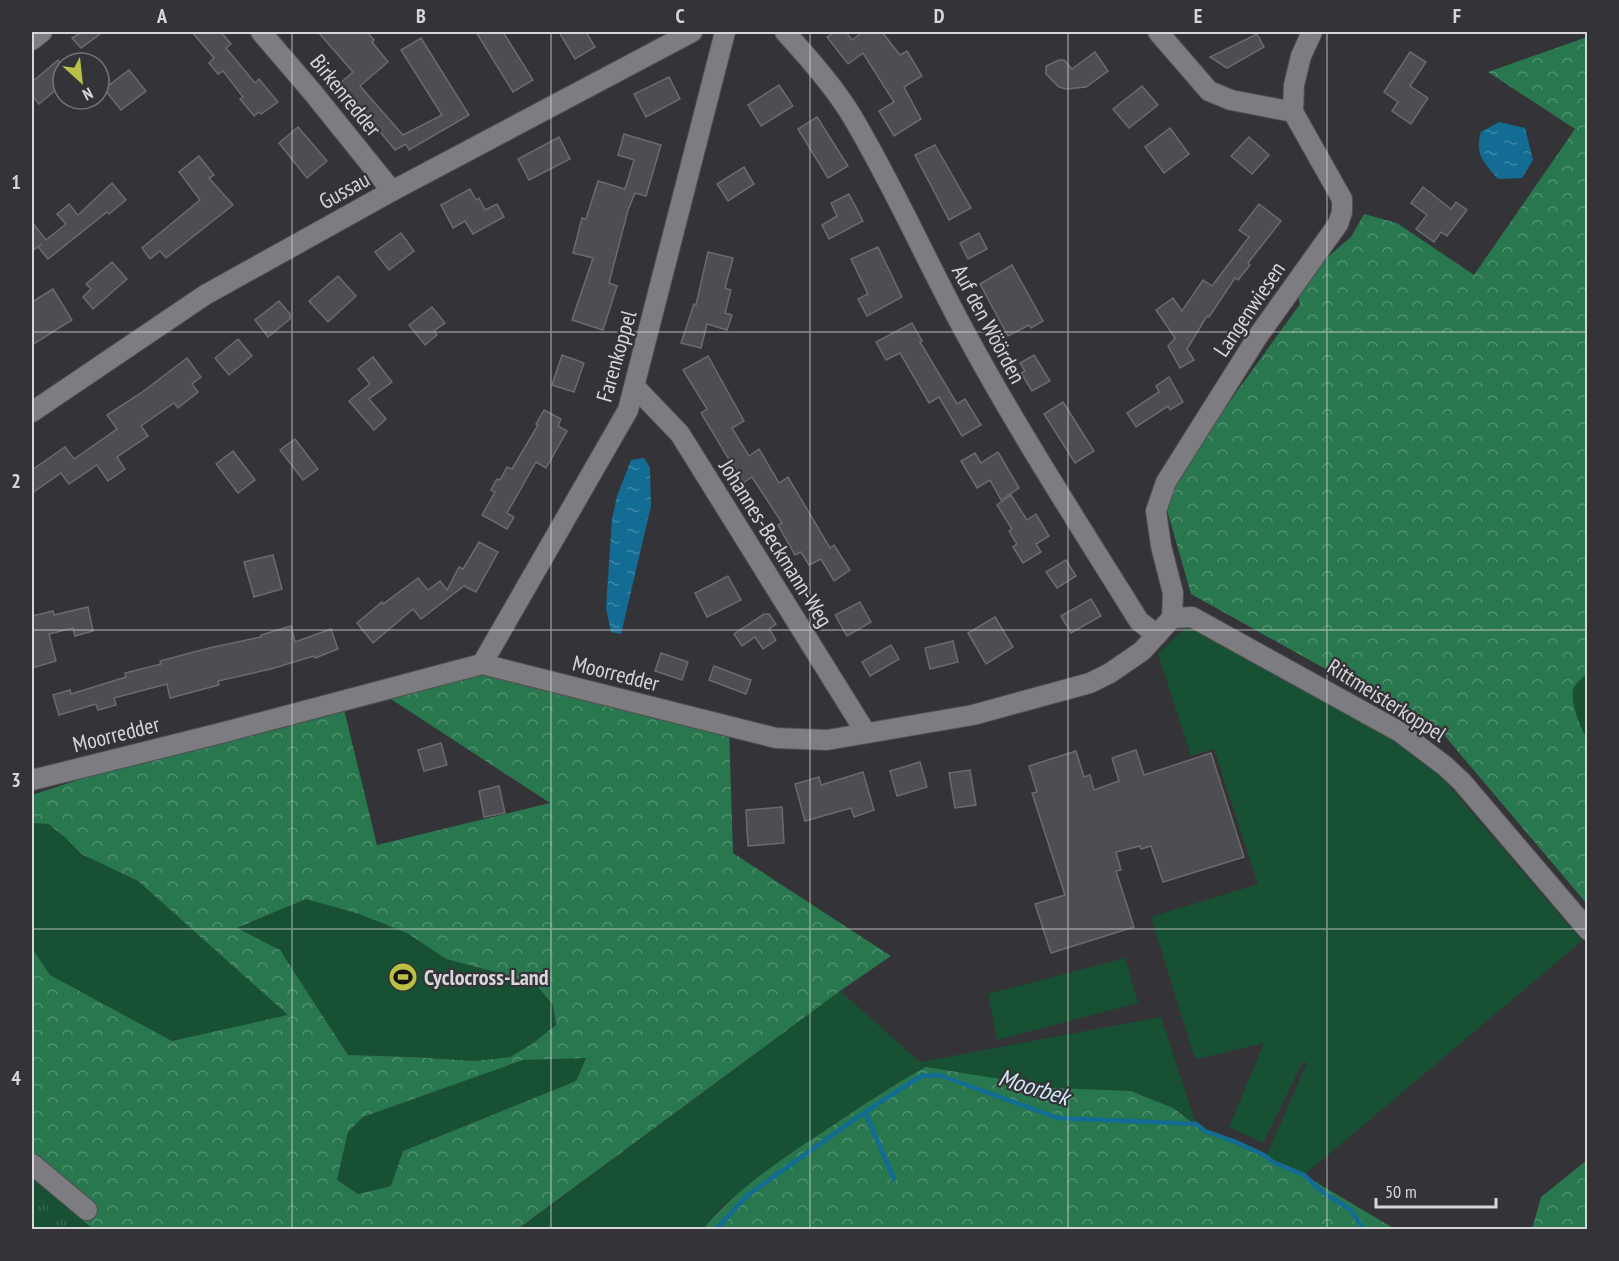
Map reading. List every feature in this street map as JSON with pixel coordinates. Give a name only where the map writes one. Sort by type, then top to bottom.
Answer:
[{"type":"street","points":[[32,40],[42,32]]},
{"type":"street","name":"Birkenredder","points":[[261,32],[314,93],[392,191]]},
{"type":"street","name":"Gussau","points":[[32,412],[205,295],[392,191],[692,32]]},
{"type":"street","name":"Farenkoppel","points":[[482,664],[628,410],[724,32]]},
{"type":"street","name":"Auf den Wöörden","points":[[785,32],[804,52],[849,111],[879,164],[966,334],[1008,408],[1139,621],[1157,634]]},
{"type":"street","points":[[1158,32],[1209,91],[1231,100],[1293,112],[1294,85],[1301,56],[1312,32]]},
{"type":"street","name":"Langenwiesen","points":[[1172,618],[1173,593],[1161,546],[1156,511],[1166,482],[1258,336],[1338,224],[1342,212],[1342,200],[1293,112]]},
{"type":"street","name":"Johannes-Beckmann-Weg","points":[[635,387],[680,434],[866,733]]},
{"type":"street","name":"Rittmeisterkoppel","points":[[1172,618],[1192,617],[1390,726],[1425,749],[1461,782],[1587,930]]},
{"type":"street","name":"Moorredder","points":[[32,780],[482,664],[776,738],[827,740],[973,715],[1090,683],[1110,673],[1142,651],[1172,618]]},
{"type":"street","points":[[32,1164],[87,1210]]},
{"type":"green space","points":[[1587,37],[1588,672],[1575,685],[1573,698],[1581,727],[1587,737],[1587,904],[1444,735],[1191,594],[1165,503],[1209,430],[1300,304],[1298,297],[1323,261],[1351,237],[1364,214],[1397,223],[1474,275],[1575,129],[1488,72]]},
{"type":"green space","points":[[1189,624],[1331,698],[1425,758],[1582,941],[1304,1175],[1266,1156],[1307,1063],[1303,1062],[1263,1143],[1229,1127],[1264,1043],[1197,1059],[1194,1056],[1151,917],[1258,884],[1214,749],[1191,756],[1158,654]]},
{"type":"green space","points":[[482,664],[729,726],[733,853],[891,956],[840,991],[518,1229],[93,1230],[32,1178],[32,948],[50,975],[172,1041],[288,1015],[138,881],[81,854],[48,824],[32,823],[32,795],[221,733],[342,701],[377,845],[550,803],[380,692]],"holes":[[[306,899],[359,914],[407,933],[446,959],[537,986],[553,1005],[556,1025],[532,1044],[510,1057],[475,1061],[348,1055],[280,950],[237,928]],[[586,1058],[576,1081],[403,1151],[391,1186],[358,1194],[337,1180],[348,1132],[363,1117],[523,1060]]]},
{"type":"green space","points":[[1587,672],[1587,737],[1576,713],[1573,692],[1575,685]]},
{"type":"green space","points":[[32,823],[48,824],[81,854],[138,881],[289,1016],[172,1041],[50,975],[32,948]]},
{"type":"green space","name":"Cyclocross-Land","points":[[306,899],[359,914],[407,933],[446,959],[537,986],[553,1005],[556,1025],[532,1044],[510,1057],[475,1061],[348,1055],[280,950],[236,929]]},
{"type":"green space","points":[[1125,958],[1138,1003],[997,1040],[988,994]]},
{"type":"green space","points":[[840,991],[920,1062],[1161,1017],[1196,1124],[1173,1108],[1131,1091],[897,1083],[791,1153],[721,1207],[703,1229],[518,1230]]},
{"type":"green space","points":[[586,1057],[576,1081],[403,1151],[392,1186],[358,1194],[337,1180],[348,1132],[363,1117],[523,1060]]},
{"type":"green space","points":[[926,1067],[1055,1088],[1131,1091],[1173,1108],[1200,1128],[1304,1175],[1395,1229],[703,1229],[731,1199],[780,1161],[878,1095]]},
{"type":"green space","points":[[1587,1160],[1587,1229],[1532,1229],[1541,1197]]},
{"type":"green space","points":[[32,1178],[93,1229],[32,1229]]},
{"type":"water","points":[[1499,122],[1525,128],[1533,160],[1522,178],[1498,179],[1482,158],[1479,146],[1481,132]]},
{"type":"water","points":[[644,458],[650,468],[651,506],[621,634],[611,632],[606,608],[612,519],[617,496],[631,460]]},
{"type":"building","points":[[82,32],[103,32],[81,48],[72,38]]},
{"type":"building","points":[[192,32],[221,32],[231,44],[226,48],[255,83],[259,79],[278,102],[254,116],[240,99],[243,97],[223,71],[218,74],[209,63],[214,58]]},
{"type":"building","points":[[318,32],[367,32],[374,40],[372,42],[388,62],[360,86],[403,135],[442,115],[401,50],[421,38],[469,115],[409,150],[406,144],[395,150],[339,84],[353,72]]},
{"type":"building","points":[[476,32],[503,32],[533,80],[513,92]]},
{"type":"building","points":[[559,32],[586,32],[595,47],[575,59]]},
{"type":"building","points":[[835,32],[846,32],[852,40],[863,32],[882,32],[900,55],[907,51],[922,76],[904,87],[921,119],[894,136],[879,111],[894,102],[863,53],[848,64],[827,37]]},
{"type":"building","points":[[1257,34],[1264,47],[1227,68],[1210,57]]},
{"type":"building","points":[[1095,52],[1108,71],[1086,87],[1066,89],[1059,87],[1046,74],[1046,66],[1059,60],[1064,60],[1072,69]]},
{"type":"building","points":[[1410,52],[1426,62],[1410,86],[1428,98],[1411,124],[1392,111],[1398,102],[1384,92]]},
{"type":"building","points":[[51,66],[51,94],[39,104],[32,95],[32,82]]},
{"type":"building","points":[[129,70],[146,91],[121,110],[111,98],[111,84]]},
{"type":"building","points":[[669,77],[680,99],[646,117],[634,94]]},
{"type":"building","points":[[779,85],[793,106],[761,126],[748,105]]},
{"type":"building","points":[[1142,86],[1158,105],[1129,128],[1113,109]]},
{"type":"building","points":[[817,117],[848,166],[828,178],[798,129]]},
{"type":"building","points":[[298,127],[327,161],[307,178],[279,143]]},
{"type":"building","points":[[1170,128],[1189,154],[1164,173],[1145,147]]},
{"type":"building","points":[[624,134],[661,145],[646,196],[635,193],[628,210],[609,283],[617,286],[603,330],[572,320],[593,258],[573,253],[582,218],[586,219],[598,181],[625,189],[634,160],[618,155]]},
{"type":"building","points":[[559,137],[570,159],[529,180],[518,159]]},
{"type":"building","points":[[1249,137],[1269,155],[1252,174],[1231,156]]},
{"type":"building","points":[[935,145],[971,208],[949,220],[915,155]]},
{"type":"building","points":[[199,156],[214,175],[209,178],[233,205],[166,258],[160,251],[150,259],[142,248],[200,200],[179,172]]},
{"type":"building","points":[[744,167],[754,184],[728,201],[717,184]]},
{"type":"building","points":[[112,183],[126,200],[109,214],[107,212],[48,259],[38,247],[42,244],[32,251],[32,222],[46,240],[66,224],[57,214],[69,204],[78,215]]},
{"type":"building","points":[[1423,187],[1451,209],[1456,202],[1467,210],[1447,236],[1441,232],[1434,242],[1416,229],[1427,215],[1411,203]]},
{"type":"building","points":[[470,189],[476,200],[479,198],[485,210],[497,204],[504,217],[473,234],[465,221],[453,228],[441,205]]},
{"type":"building","points":[[849,194],[863,221],[829,239],[822,225],[837,216],[831,203]]},
{"type":"building","points":[[1259,204],[1281,221],[1248,263],[1250,265],[1238,280],[1235,278],[1209,317],[1207,316],[1187,349],[1194,360],[1180,368],[1168,346],[1175,338],[1156,310],[1173,298],[1182,311],[1203,280],[1212,286],[1249,237],[1239,230]]},
{"type":"building","points":[[401,233],[414,251],[389,270],[375,252]]},
{"type":"building","points":[[979,233],[987,249],[968,259],[960,243]]},
{"type":"building","points":[[878,247],[902,297],[867,316],[858,299],[868,294],[851,259]]},
{"type":"building","points":[[708,252],[733,258],[725,288],[731,290],[725,313],[732,315],[727,330],[707,324],[701,348],[681,343],[694,304],[696,305]]},
{"type":"building","points":[[112,262],[127,279],[93,309],[83,297],[91,289],[86,284]]},
{"type":"building","points":[[1012,265],[1043,321],[1031,328],[1029,325],[1008,336],[980,284]]},
{"type":"building","points":[[338,276],[356,296],[328,322],[309,301]]},
{"type":"building","points":[[53,289],[72,320],[32,345],[32,302]]},
{"type":"building","points":[[279,301],[290,314],[290,319],[268,337],[255,320]]},
{"type":"building","points":[[432,307],[445,323],[434,331],[437,335],[425,345],[409,325]]},
{"type":"building","points":[[912,323],[922,341],[920,342],[957,404],[965,399],[981,425],[962,436],[939,397],[929,403],[900,353],[886,360],[876,342]]},
{"type":"building","points":[[238,339],[252,356],[229,375],[215,358]]},
{"type":"building","points":[[562,355],[584,363],[574,392],[552,385]]},
{"type":"building","points":[[1034,355],[1050,381],[1032,391],[1021,373],[1025,371],[1020,363]]},
{"type":"building","points":[[708,356],[744,421],[732,428],[749,456],[759,449],[779,483],[788,477],[830,548],[834,545],[850,570],[834,581],[821,559],[809,565],[801,552],[795,555],[778,525],[782,523],[752,477],[743,483],[701,413],[707,409],[683,370]]},
{"type":"building","points":[[373,357],[392,382],[369,399],[386,419],[374,430],[349,401],[370,384],[358,369]]},
{"type":"building","points":[[187,358],[201,377],[192,384],[198,392],[178,408],[174,403],[141,426],[148,436],[117,457],[125,469],[108,481],[97,465],[69,484],[61,473],[32,493],[32,470],[65,447],[74,459],[117,429],[107,415],[141,393]]},
{"type":"building","points":[[1169,377],[1183,402],[1170,410],[1168,406],[1136,427],[1127,413],[1159,392],[1156,386]]},
{"type":"building","points":[[1063,402],[1094,451],[1075,463],[1044,414]]},
{"type":"building","points":[[544,410],[561,419],[558,426],[567,431],[546,468],[536,462],[507,513],[514,517],[507,529],[482,515],[495,492],[491,490],[497,479],[500,480],[507,467],[512,469],[538,425],[536,424]]},
{"type":"building","points":[[295,439],[318,469],[303,480],[280,450]]},
{"type":"building","points":[[233,451],[255,480],[238,493],[216,464]]},
{"type":"building","points":[[998,452],[1019,488],[1001,500],[990,480],[977,488],[961,461],[975,453],[981,463]]},
{"type":"building","points":[[1011,495],[1027,520],[1036,514],[1049,536],[1036,544],[1041,552],[1023,563],[1013,547],[1017,544],[1009,531],[1012,529],[997,505]]},
{"type":"building","points":[[479,542],[498,552],[476,592],[464,586],[421,619],[413,609],[373,643],[357,623],[382,602],[383,604],[418,578],[428,590],[440,581],[447,590],[459,567],[463,569]]},
{"type":"building","points":[[273,555],[282,589],[254,597],[244,562]]},
{"type":"building","points":[[1066,560],[1076,576],[1057,588],[1046,572]]},
{"type":"building","points":[[728,576],[741,600],[707,617],[695,593]]},
{"type":"building","points":[[1091,599],[1101,616],[1071,633],[1061,616]]},
{"type":"building","points":[[860,602],[871,622],[847,636],[835,615]]},
{"type":"building","points":[[88,607],[93,631],[75,636],[73,628],[49,634],[56,661],[32,668],[32,616],[53,611],[54,615]]},
{"type":"building","points":[[764,614],[769,614],[776,624],[769,629],[776,640],[763,649],[755,637],[742,646],[734,634]]},
{"type":"building","points":[[995,617],[1013,647],[986,664],[968,633]]},
{"type":"building","points":[[291,626],[295,642],[331,629],[338,649],[315,658],[314,656],[218,681],[219,685],[170,698],[167,684],[114,698],[116,705],[98,710],[96,704],[59,715],[53,695],[70,690],[71,694],[126,677],[125,673],[161,664],[160,661],[261,637],[261,635]]},
{"type":"building","points":[[953,641],[958,662],[930,669],[925,648]]},
{"type":"building","points":[[891,645],[899,659],[870,676],[862,662]]},
{"type":"building","points":[[661,653],[688,662],[682,680],[655,671]]},
{"type":"building","points":[[714,666],[751,680],[746,694],[709,680]]},
{"type":"building","points":[[441,743],[447,765],[424,771],[418,750]]},
{"type":"building","points":[[1136,750],[1144,775],[1211,753],[1244,857],[1163,882],[1151,846],[1141,849],[1140,846],[1116,852],[1121,870],[1116,871],[1134,927],[1051,953],[1035,904],[1065,895],[1032,793],[1037,792],[1029,766],[1076,751],[1084,777],[1090,775],[1094,790],[1119,781],[1112,758]]},
{"type":"building","points":[[920,762],[927,787],[897,796],[890,771]]},
{"type":"building","points":[[970,770],[976,805],[955,808],[949,773]]},
{"type":"building","points":[[863,772],[874,810],[854,817],[851,808],[805,821],[795,784],[819,777],[821,785]]},
{"type":"building","points":[[499,786],[505,813],[484,817],[479,791]]},
{"type":"building","points":[[782,807],[784,843],[748,846],[746,810]]},
{"type":"waterway","name":"Moorbek","points":[[715,1230],[748,1195],[865,1112],[921,1076],[939,1075],[1058,1118],[1196,1124],[1205,1131],[1236,1142],[1264,1155],[1273,1162],[1304,1175],[1321,1191],[1351,1210],[1364,1230]]},
{"type":"waterway","points":[[865,1112],[894,1179]]},
{"type":"place","name":"Cyclocross-Land","points":[[403,977]]}]
